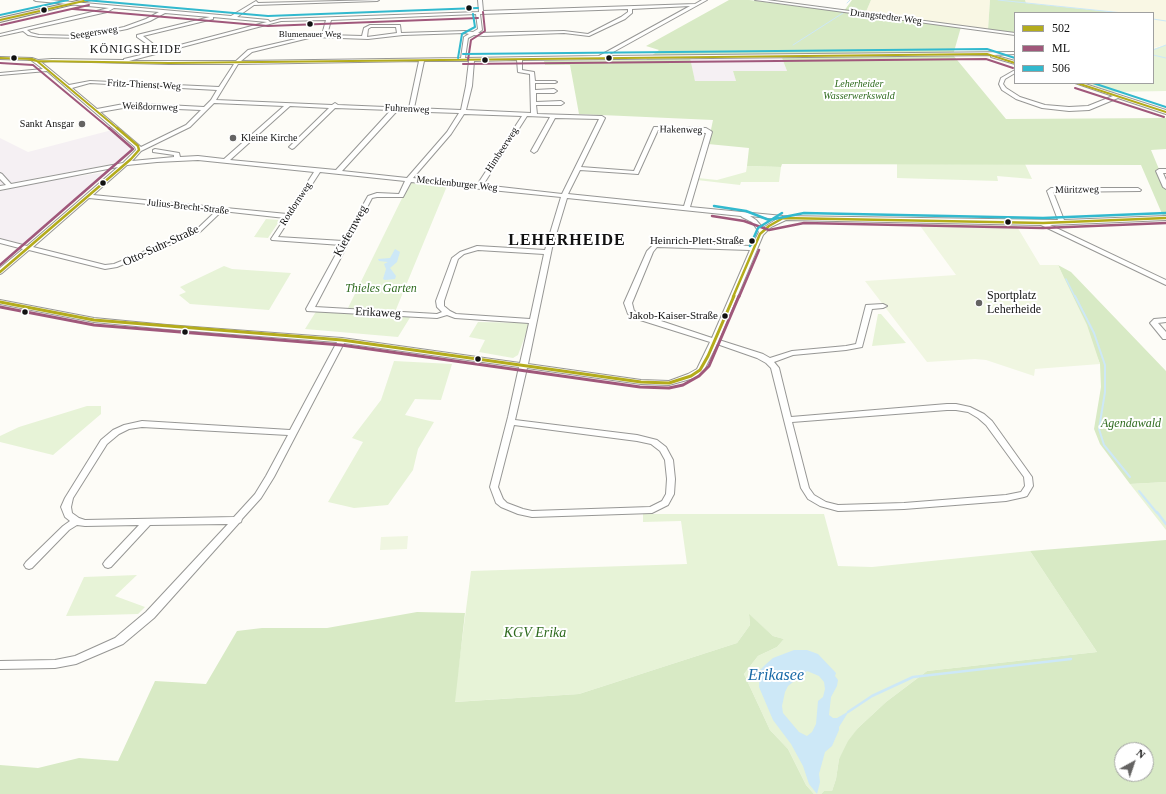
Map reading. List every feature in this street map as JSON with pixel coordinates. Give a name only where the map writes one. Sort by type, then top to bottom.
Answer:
[{"type":"main road","points":[[0,20],[88,0]]},
{"type":"street","points":[[36,0],[232,18],[281,20],[696,4]]},
{"type":"street","points":[[232,18],[259,0]]},
{"type":"street","points":[[252,4],[377,0]]},
{"type":"street","points":[[463,59],[466,37],[475,34],[480,30],[480,0]]},
{"type":"street","points":[[601,57],[705,0]]},
{"type":"street","name":"Drangstedter Weg","points":[[757,0],[1014,34]]},
{"type":"street","points":[[0,35],[105,11],[112,7]]},
{"type":"street","points":[[0,272],[139,150],[183,130],[213,101],[238,62],[250,51],[306,37],[324,36],[381,38],[399,35],[465,32],[475,34],[564,32],[591,35],[627,15],[632,10],[630,7]]},
{"type":"street","name":"Seegersweg","points":[[24,30],[30,34],[43,36],[81,37],[109,32],[136,24],[162,12]]},
{"type":"street","points":[[160,51],[139,36],[216,16]]},
{"type":"street","points":[[324,36],[328,18]]},
{"type":"street","points":[[118,62],[281,20]]},
{"type":"street","points":[[364,38],[366,28],[370,26],[398,26],[399,35]]},
{"type":"street","points":[[0,58],[32,59],[37,61],[238,62],[1014,53]]},
{"type":"street","points":[[987,54],[1014,63]]},
{"type":"street","points":[[519,58],[520,71],[532,73],[534,114]]},
{"type":"street","points":[[409,179],[449,133],[463,111],[469,86],[472,59]]},
{"type":"street","points":[[410,109],[422,60]]},
{"type":"street","points":[[37,61],[138,146],[139,150]]},
{"type":"street","points":[[0,74],[47,70]]},
{"type":"street","points":[[1014,72],[1003,78],[1001,84],[1004,89],[1018,98],[1044,106],[1069,109],[1089,108],[1118,96]]},
{"type":"street","name":"Fritz-Thienst-Weg","points":[[67,87],[90,82],[221,88]]},
{"type":"street","points":[[533,82],[555,82]]},
{"type":"street","points":[[1080,84],[1166,112]]},
{"type":"street","points":[[533,92],[554,91]]},
{"type":"street","name":"Fuhrenweg","points":[[213,101],[601,117],[602,120],[578,168]]},
{"type":"street","points":[[533,104],[561,103]]},
{"type":"street","points":[[226,160],[289,104]]},
{"type":"street","name":"Weißdornweg","points":[[95,111],[129,105],[205,109]]},
{"type":"street","points":[[292,147],[335,106]]},
{"type":"street","points":[[338,172],[396,108]]},
{"type":"street","name":"Himbeerweg","points":[[479,187],[526,114]]},
{"type":"street","points":[[534,151],[554,115]]},
{"type":"street","name":"Hakenweg","points":[[578,168],[636,173],[656,128],[706,130],[709,132],[686,208]]},
{"type":"street","name":"Mecklenburger Weg","points":[[155,151],[177,154],[174,159]]},
{"type":"street","name":"Mecklenburger Weg","points":[[0,188],[9,185],[123,165],[174,159],[226,160],[783,218],[1043,223],[1166,218]]},
{"type":"street","points":[[511,422],[637,438],[654,442],[662,449],[669,460],[671,479],[670,494],[665,503],[652,510],[532,514],[521,512],[504,505],[497,497],[494,487],[511,422],[548,252],[564,196],[578,168]]},
{"type":"street","name":"Rotdornweg","points":[[318,170],[274,239],[344,243]]},
{"type":"street","points":[[1166,171],[1159,171],[1166,187]]},
{"type":"street","points":[[0,175],[9,185]]},
{"type":"street","name":"Kiefernweg","points":[[310,309],[370,197],[377,195],[401,196],[409,179]]},
{"type":"street","name":"Müritzweg","points":[[1062,222],[1050,191],[1053,189],[1138,190]]},
{"type":"street","name":"Julius-Brecht-Straße","points":[[88,196],[219,211],[288,216]]},
{"type":"street","name":"Otto-Suhr-Straße","points":[[0,241],[27,249],[105,267],[115,266],[198,231],[219,211]]},
{"type":"street","name":"Mecklenburger Weg","points":[[736,214],[760,220],[769,225],[804,218]]},
{"type":"street","name":"Mecklenburger Weg","points":[[736,214],[754,221],[762,232]]},
{"type":"street","name":"Mecklenburger Weg","points":[[751,215],[764,220],[769,225]]},
{"type":"street","points":[[0,302],[64,316],[127,324],[342,340],[641,382],[669,383],[681,380],[697,372],[705,363],[762,232],[769,225],[783,218]]},
{"type":"street","points":[[1043,223],[1166,282]]},
{"type":"street","points":[[754,248],[659,245],[651,248],[628,303],[632,312],[640,318],[714,340],[760,356],[769,361],[775,368],[788,420],[805,488],[811,497],[823,504],[838,508],[918,505],[1006,498],[1024,494],[1029,486],[1028,477],[989,423],[981,416],[970,410],[956,406],[788,420]]},
{"type":"street","points":[[446,313],[441,307],[440,301],[456,258],[462,253],[477,248],[548,252]]},
{"type":"street","points":[[0,298],[22,306]]},
{"type":"street","points":[[769,361],[792,353],[859,345],[869,307],[883,306]]},
{"type":"street","name":"Erikaweg","points":[[310,309],[438,316],[446,313],[455,316],[533,321]]},
{"type":"street","points":[[1166,320],[1157,321],[1154,323],[1166,337]]},
{"type":"street","points":[[0,665],[55,664],[76,660],[95,653],[119,641],[150,615],[238,520],[258,496],[270,477],[342,340]]},
{"type":"street","points":[[238,520],[147,523],[85,523],[76,521],[67,511],[69,498],[104,442],[116,432],[127,427],[142,424],[293,433]]},
{"type":"street","points":[[29,565],[66,528],[76,521]]},
{"type":"street","points":[[108,564],[147,523]]},
{"type":"shaded area","points":[[871,0],[990,0],[988,30],[865,14]]},
{"type":"shaded area","points":[[1025,0],[1166,0],[1166,45],[1154,48],[1154,12],[1113,12],[1026,3]]},
{"type":"shaded area","points":[[689,58],[782,58],[787,71],[733,71],[736,81],[695,81]]},
{"type":"shaded area","points":[[112,130],[134,149],[124,159],[107,165],[0,185],[0,138],[28,152]]},
{"type":"shaded area","points":[[100,173],[104,174],[29,242],[22,244],[0,238],[0,191],[44,181]]},
{"type":"green space","name":"Leherheider Wasserwerkswald","points":[[729,0],[749,0],[961,27],[953,55],[1006,119],[1166,118],[1166,149],[1151,150],[1166,186],[1166,216],[1163,216],[1141,165],[782,164],[781,167],[747,166],[749,148],[708,144],[713,120],[579,114],[570,65],[545,65],[544,61],[646,60],[659,50],[646,46]],"holes":[[[690,58],[782,58],[787,71],[733,71],[736,81],[695,81]]]},
{"type":"green space","points":[[852,0],[871,0],[865,14],[844,11]]},
{"type":"green space","points":[[990,0],[1025,0],[1026,3],[1113,12],[1014,12],[1014,33],[988,30]]},
{"type":"green space","points":[[1166,45],[1166,91],[1111,92],[1087,84],[1154,84],[1154,49]]},
{"type":"green space","points":[[897,164],[1025,164],[1032,179],[997,176],[998,181],[897,178]]},
{"type":"green space","points":[[747,166],[781,167],[779,182],[741,182],[740,185],[697,180],[698,178],[717,180],[746,172]]},
{"type":"green space","name":"Thieles Garten","points":[[410,182],[447,186],[395,312],[347,310]]},
{"type":"green space","points":[[266,219],[280,220],[268,238],[254,237]]},
{"type":"green space","name":"Sportplatz Leherheide","points":[[918,223],[1016,225],[1040,265],[1058,265],[1087,325],[1100,364],[1035,369],[1034,376],[986,360],[975,359],[927,362],[865,281],[956,275]]},
{"type":"green space","name":"Agendawald","points":[[1058,265],[1071,272],[1166,371],[1166,482],[1130,484],[1100,444],[1094,429],[1101,387],[1100,364]]},
{"type":"green space","points":[[224,266],[232,269],[291,273],[269,310],[190,304],[179,295],[186,292],[180,287]]},
{"type":"green space","points":[[317,310],[411,316],[398,337],[305,329]]},
{"type":"green space","points":[[878,314],[881,314],[906,343],[872,346]]},
{"type":"green space","points":[[478,322],[530,323],[518,355],[513,358],[479,352],[485,340],[469,337]]},
{"type":"green space","points":[[394,361],[452,364],[441,400],[415,399],[405,415],[434,422],[418,449],[413,470],[388,505],[354,508],[328,502],[363,442],[352,438],[381,400]]},
{"type":"green space","points":[[87,406],[101,406],[101,414],[53,455],[0,442],[0,436],[19,427]]},
{"type":"green space","points":[[1166,482],[1166,530],[1130,484]]},
{"type":"green space","name":"KGV Erika","points":[[643,514],[824,514],[838,566],[872,567],[1030,551],[1097,652],[927,671],[886,702],[858,728],[839,759],[836,779],[832,791],[824,791],[821,794],[814,794],[806,785],[788,749],[770,730],[744,674],[758,656],[777,647],[784,639],[773,636],[749,615],[750,625],[737,643],[579,694],[454,702],[471,571],[687,564],[681,521],[643,522]]},
{"type":"green space","points":[[408,536],[407,549],[380,550],[381,537]]},
{"type":"green space","points":[[1166,540],[1166,794],[821,794],[824,791],[832,791],[836,779],[839,759],[848,741],[858,728],[886,702],[927,671],[1097,652],[1030,551]]},
{"type":"green space","points":[[137,575],[115,596],[145,607],[138,614],[66,616],[84,577]]},
{"type":"green space","points":[[417,612],[465,613],[455,702],[579,694],[737,643],[750,625],[749,614],[773,636],[784,639],[777,647],[758,656],[744,674],[770,730],[788,749],[806,785],[814,794],[0,794],[0,765],[38,768],[79,758],[118,761],[155,681],[206,684],[237,631],[262,628],[327,628]]},
{"type":"water","points":[[395,249],[400,252],[397,262],[390,268],[396,276],[395,279],[385,280],[383,279],[386,269],[384,264],[388,262],[379,261],[378,259],[390,258]]},
{"type":"water","name":"Erikasee","points":[[794,650],[807,650],[818,654],[836,673],[835,676],[838,680],[837,686],[831,697],[829,715],[833,718],[837,718],[849,711],[839,727],[832,746],[825,752],[819,774],[820,782],[817,794],[809,784],[803,766],[791,744],[773,720],[759,687],[760,670],[773,658]],"holes":[[[807,671],[819,676],[824,682],[825,689],[823,697],[818,701],[816,724],[812,732],[807,736],[799,732],[783,713],[782,706],[788,686]]]},
{"type":"waterway","points":[[847,3],[850,0]]},
{"type":"waterway","points":[[998,0],[1113,12]]},
{"type":"waterway","points":[[793,45],[843,13]]},
{"type":"waterway","points":[[1154,19],[1166,21]]},
{"type":"waterway","points":[[1154,50],[1166,45]]},
{"type":"waterway","points":[[1154,55],[1166,58]]},
{"type":"waterway","points":[[1066,279],[1075,297]]},
{"type":"waterway","points":[[1075,296],[1094,333],[1105,365],[1105,392],[1099,429],[1104,445],[1130,477]]},
{"type":"waterway","points":[[1139,491],[1157,513]]},
{"type":"waterway","points":[[1157,512],[1166,524]]},
{"type":"waterway","name":"Erikasee","points":[[848,712],[872,696],[913,677],[1071,659]]},
{"type":"transit line","name":"506","points":[[0,15],[68,0]]},
{"type":"transit line","name":"506","points":[[85,0],[268,16],[478,8]]},
{"type":"transit line","name":"502","points":[[0,20],[88,0]]},
{"type":"transit line","name":"ML","points":[[1,25],[89,5]]},
{"type":"transit line","name":"ML","points":[[73,9],[268,26],[478,18]]},
{"type":"transit line","name":"ML","points":[[468,60],[471,40],[485,31],[483,12]]},
{"type":"transit line","name":"506","points":[[458,58],[462,34],[475,27],[473,14]]},
{"type":"transit line","name":"506","points":[[463,54],[987,49],[1014,58]]},
{"type":"transit line","name":"502","points":[[0,58],[32,59],[37,61],[169,63],[987,54],[1014,63]]},
{"type":"transit line","name":"502","points":[[0,272],[131,159],[139,150],[138,146],[37,61],[27,59]]},
{"type":"transit line","name":"ML","points":[[463,64],[986,59],[1013,68]]},
{"type":"transit line","name":"ML","points":[[0,63],[33,65],[133,149],[0,265]]},
{"type":"transit line","name":"502","points":[[1080,84],[1166,112]]},
{"type":"transit line","name":"506","points":[[1096,84],[1166,107]]},
{"type":"transit line","name":"ML","points":[[1075,88],[1164,117]]},
{"type":"transit line","name":"506","points":[[714,206],[746,211],[769,220],[804,213],[1043,218],[1166,213]]},
{"type":"transit line","name":"506","points":[[750,246],[758,228],[773,217],[782,213]]},
{"type":"transit line","name":"ML","points":[[712,216],[744,221],[769,230],[804,223],[1043,228],[1166,223]]},
{"type":"transit line","name":"502","points":[[0,302],[94,320],[342,340],[641,382],[669,383],[691,376],[700,370],[708,356],[760,234],[769,226],[783,218],[1043,223],[1166,218]]},
{"type":"transit line","name":"ML","points":[[0,307],[94,325],[341,345],[640,387],[669,388],[683,385],[699,376],[709,366],[759,250]]},
{"type":"place","name":"Blumenauer Weg","points":[[310,24]]},
{"type":"place","name":"Sankt Ansgar","points":[[82,124]]},
{"type":"place","name":"Kleine Kirche","points":[[233,138]]},
{"type":"place","name":"Heinrich-Plett-Straße","points":[[752,241]]},
{"type":"place","name":"Sportplatz Leherheide","points":[[979,303]]},
{"type":"place","name":"Jakob-Kaiser-Straße","points":[[725,316]]},
{"type":"district","name":"KÖNIGSHEIDE","points":[[136,50]]},
{"type":"district","name":"LEHERHEIDE","points":[[567,241]]}]
